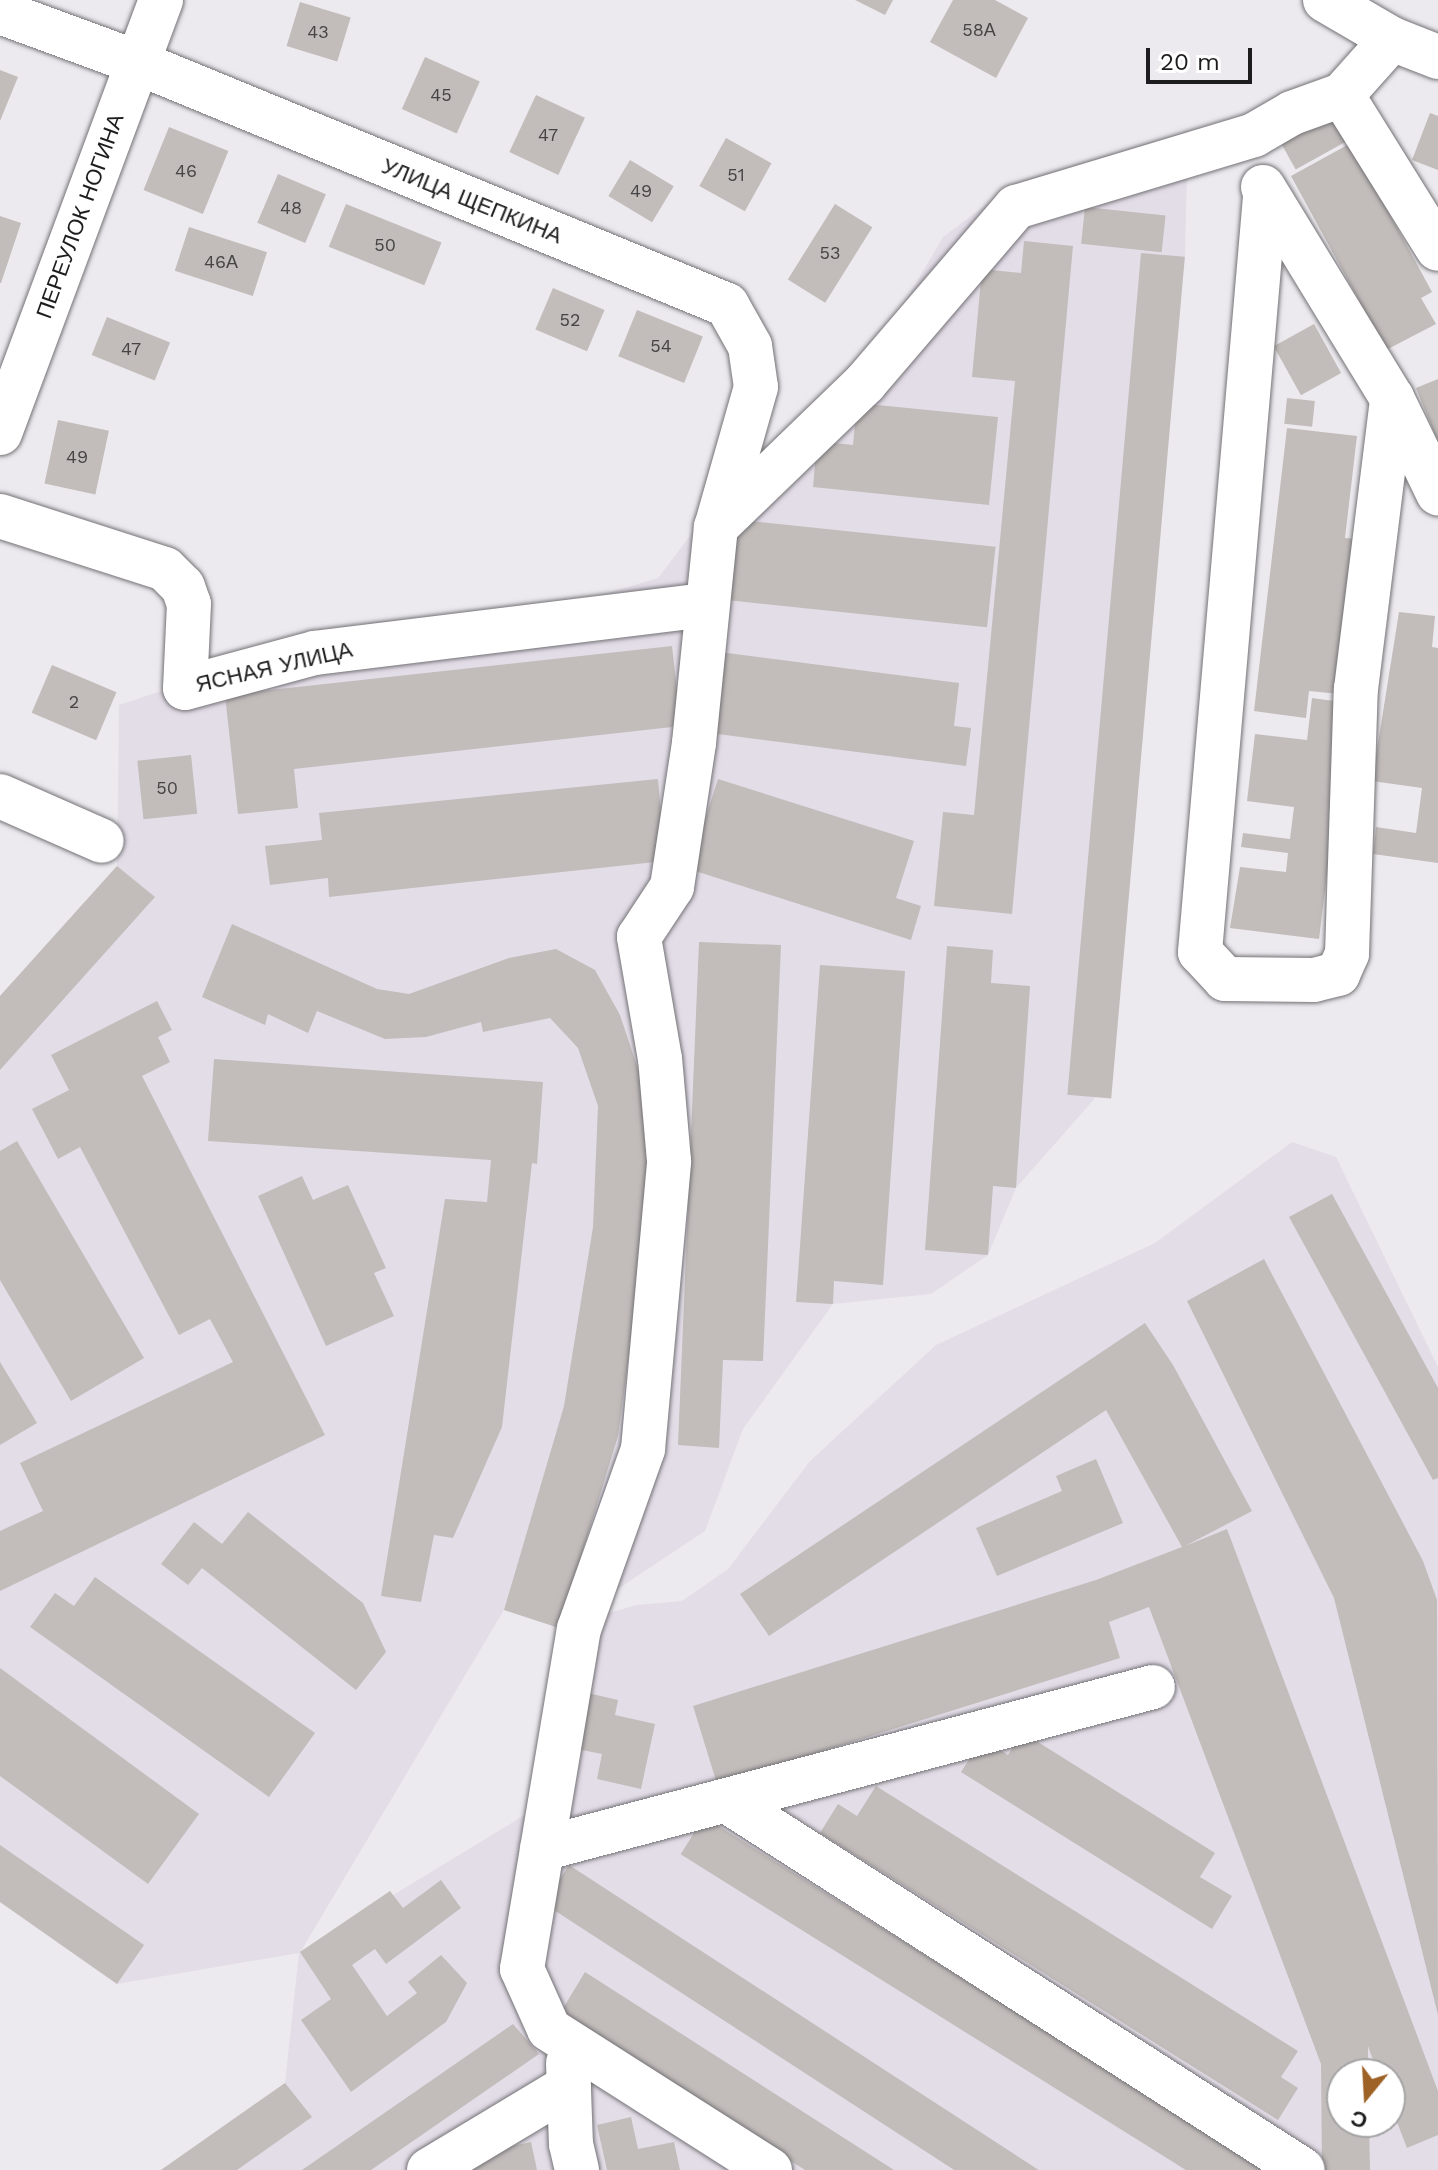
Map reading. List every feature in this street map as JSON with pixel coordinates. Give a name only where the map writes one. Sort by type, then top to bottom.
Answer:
[{"type":"street","name":"ПЕРЕУЛОК НОГИНА","points":[[0,433],[161,0]]},
{"type":"street","points":[[1325,0],[1392,39],[1438,57]]},
{"type":"street","name":"УЛИЦА ЩЕПКИНА","points":[[0,12],[136,62],[727,305],[750,346],[756,387],[716,527],[694,743],[672,887],[639,937],[660,1059],[669,1161],[643,1449],[579,1629],[522,1969],[549,2029],[713,2150],[770,2170]]},
{"type":"street","points":[[716,527],[865,383],[1016,207],[1254,135],[1292,113],[1342,95],[1392,39]]},
{"type":"street","points":[[1342,95],[1422,196],[1438,249]]},
{"type":"street","points":[[1254,135],[1265,197],[1200,952],[1225,979],[1314,980],[1338,974],[1347,954],[1356,689],[1392,398]]},
{"type":"street","points":[[1265,197],[1392,398],[1438,493]]},
{"type":"street","name":"ЯСНАЯ УЛИЦА","points":[[0,516],[165,569],[183,587],[189,604],[185,688],[315,653],[707,605]]},
{"type":"street","points":[[0,796],[102,841]]},
{"type":"street","points":[[542,1849],[730,1803],[1153,1687]]},
{"type":"street","points":[[730,1803],[1303,2170]]},
{"type":"street","points":[[568,2041],[577,2170]]},
{"type":"street","points":[[429,2170],[569,2086]]},
{"type":"shaded area","points":[[1188,131],[1185,257],[1096,1097],[1016,1188],[988,1255],[931,1294],[833,1304],[743,1429],[705,1531],[562,1626],[637,1605],[682,1601],[728,1569],[810,1461],[936,1345],[1155,1243],[1292,1142],[1336,1157],[1438,1367],[1438,2170],[161,2170],[285,2083],[299,1953],[117,1984],[0,1902],[0,996],[117,866],[119,705],[370,622],[564,606],[658,578],[702,520],[874,355],[943,237],[1015,183]],"holes":[[[504,1610],[559,1628],[533,1810],[301,1951]]]},
{"type":"building","points":[[855,0],[893,0],[885,15]]},
{"type":"building","points":[[953,0],[995,0],[1028,18],[996,78],[930,42]]},
{"type":"building","points":[[300,2],[351,17],[337,61],[287,46]]},
{"type":"building","points":[[425,57],[480,81],[457,133],[402,109]]},
{"type":"building","points":[[0,70],[18,77],[0,121]]},
{"type":"building","points":[[536,95],[585,118],[558,175],[509,152]]},
{"type":"building","points":[[1341,109],[1356,136],[1296,170],[1281,142]]},
{"type":"building","points":[[1430,113],[1438,116],[1438,170],[1412,160]]},
{"type":"building","points":[[169,127],[228,151],[203,214],[144,190]]},
{"type":"building","points":[[726,138],[771,163],[745,211],[699,186]]},
{"type":"building","points":[[1351,143],[1432,292],[1421,298],[1436,324],[1386,350],[1291,176]]},
{"type":"building","points":[[630,160],[674,186],[652,222],[608,196]]},
{"type":"building","points":[[278,174],[326,194],[305,243],[257,223]]},
{"type":"building","points":[[346,204],[441,243],[424,285],[329,247]]},
{"type":"building","points":[[835,204],[872,227],[825,303],[788,279]]},
{"type":"building","points":[[1085,207],[1166,215],[1162,252],[1081,244]]},
{"type":"building","points":[[0,216],[21,223],[1,283],[0,283]]},
{"type":"building","points":[[189,227],[267,252],[253,296],[175,271]]},
{"type":"building","points":[[1024,241],[1073,246],[1012,914],[934,906],[943,812],[974,815],[1015,381],[972,377],[982,269],[1021,273]]},
{"type":"building","points":[[1141,253],[1185,257],[1111,1099],[1067,1095]]},
{"type":"building","points":[[553,288],[605,310],[587,351],[535,329]]},
{"type":"building","points":[[637,310],[703,337],[684,383],[618,356]]},
{"type":"building","points":[[107,317],[170,342],[155,380],[92,355]]},
{"type":"building","points":[[1314,324],[1341,373],[1301,395],[1274,346]]},
{"type":"building","points":[[1438,379],[1438,442],[1416,388]]},
{"type":"building","points":[[1287,398],[1315,401],[1312,427],[1284,424]]},
{"type":"building","points":[[857,403],[998,417],[989,505],[813,487],[817,441],[853,445]]},
{"type":"building","points":[[58,420],[109,431],[95,494],[44,484]]},
{"type":"building","points":[[1287,428],[1357,436],[1345,538],[1368,540],[1350,695],[1309,691],[1306,718],[1254,711]]},
{"type":"building","points":[[731,519],[996,547],[987,627],[723,600]]},
{"type":"building","points":[[1399,612],[1435,616],[1432,647],[1438,648],[1438,863],[1373,854],[1376,827],[1416,833],[1422,788],[1372,781]]},
{"type":"building","points":[[672,646],[681,726],[294,769],[298,808],[238,814],[225,695]]},
{"type":"building","points":[[712,651],[959,683],[954,726],[971,728],[966,766],[702,732]]},
{"type":"building","points":[[52,665],[116,692],[96,740],[32,713]]},
{"type":"building","points":[[1312,698],[1348,703],[1319,939],[1230,928],[1240,867],[1286,872],[1288,853],[1241,847],[1243,833],[1290,839],[1294,807],[1247,801],[1255,734],[1307,740]]},
{"type":"building","points":[[191,755],[197,814],[143,819],[137,761]]},
{"type":"building","points":[[658,779],[665,861],[329,897],[328,878],[270,885],[265,846],[322,840],[319,813]]},
{"type":"building","points":[[718,779],[914,841],[896,898],[921,906],[911,940],[689,869]]},
{"type":"building","points":[[117,866],[155,897],[0,1070],[0,996]]},
{"type":"building","points":[[232,924],[377,989],[409,994],[509,958],[556,949],[595,970],[620,1015],[643,1084],[648,1172],[639,1282],[618,1436],[559,1628],[504,1610],[564,1406],[593,1227],[598,1106],[578,1048],[550,1018],[483,1032],[481,1022],[426,1037],[385,1039],[317,1011],[308,1033],[268,1014],[265,1025],[202,997]]},
{"type":"building","points":[[699,942],[781,945],[763,1361],[723,1360],[719,1448],[678,1445]]},
{"type":"building","points":[[947,946],[993,950],[991,983],[1030,986],[1016,1188],[993,1186],[988,1255],[925,1250]]},
{"type":"building","points":[[820,965],[905,971],[883,1285],[834,1281],[833,1304],[796,1302]]},
{"type":"building","points":[[157,1001],[172,1030],[158,1037],[170,1062],[142,1076],[325,1435],[0,1591],[0,1531],[43,1511],[20,1463],[233,1362],[210,1319],[179,1335],[80,1147],[58,1159],[32,1109],[69,1090],[51,1055]]},
{"type":"building","points":[[214,1059],[543,1082],[537,1164],[532,1163],[502,1427],[453,1538],[434,1535],[421,1602],[381,1596],[445,1199],[487,1202],[491,1160],[208,1141]]},
{"type":"building","points":[[17,1141],[144,1358],[71,1401],[0,1280],[0,1151]]},
{"type":"building","points":[[302,1176],[313,1200],[348,1185],[386,1268],[374,1273],[394,1316],[326,1346],[258,1196]]},
{"type":"building","points":[[1332,1194],[1438,1388],[1438,1478],[1433,1480],[1289,1217]]},
{"type":"building","points":[[1264,1259],[1423,1561],[1437,1600],[1438,2015],[1334,1598],[1187,1301]]},
{"type":"building","points":[[1145,1323],[1173,1365],[1252,1511],[1185,1546],[1227,1529],[1438,2091],[1438,2135],[1407,2148],[1403,2138],[1406,2138],[1406,2058],[1372,2058],[1368,2046],[1368,2058],[1326,2058],[1326,2138],[1369,2138],[1370,2170],[1322,2170],[1321,2064],[1149,1607],[1109,1622],[1120,1658],[717,1784],[693,1706],[1096,1580],[1182,1547],[1106,1410],[769,1636],[740,1594]]},
{"type":"building","points":[[0,1362],[37,1423],[0,1445]]},
{"type":"building","points":[[1096,1459],[1123,1523],[997,1576],[976,1528],[1062,1491],[1056,1476]]},
{"type":"building","points":[[248,1512],[363,1603],[386,1652],[356,1690],[202,1568],[188,1585],[161,1564],[194,1522],[222,1544]]},
{"type":"building","points":[[95,1577],[315,1733],[269,1797],[30,1627],[55,1593],[74,1606]]},
{"type":"building","points":[[0,1668],[199,1814],[148,1884],[0,1776]]},
{"type":"building","points":[[579,1691],[618,1700],[615,1715],[655,1724],[641,1789],[597,1779],[602,1754],[567,1747]]},
{"type":"building","points":[[1022,1732],[1215,1853],[1200,1877],[1232,1896],[1212,1929],[961,1772],[983,1738],[1008,1755]]},
{"type":"building","points":[[876,1786],[1298,2051],[1281,2077],[1298,2088],[1278,2120],[820,1833],[838,1804],[857,1816]]},
{"type":"building","points":[[704,1817],[1263,2166],[1260,2170],[1186,2170],[681,1854]]},
{"type":"building","points":[[0,1845],[144,1945],[117,1984],[0,1902]]},
{"type":"building","points":[[569,1865],[1039,2170],[954,2170],[544,1904]]},
{"type":"building","points":[[441,1880],[461,1908],[386,1964],[375,1949],[352,1965],[387,2016],[417,1993],[408,1982],[441,1955],[467,1983],[446,2022],[351,2092],[301,2020],[331,1999],[300,1952],[390,1891],[403,1908]]},
{"type":"building","points":[[585,1972],[894,2170],[805,2170],[559,2015]]},
{"type":"building","points":[[513,2024],[539,2054],[371,2170],[302,2170]]},
{"type":"building","points":[[285,2083],[312,2117],[237,2170],[161,2170]]},
{"type":"building","points":[[631,2117],[638,2149],[674,2142],[680,2170],[607,2170],[597,2125]]},
{"type":"building","points":[[531,2142],[537,2170],[462,2170],[459,2157]]}]
